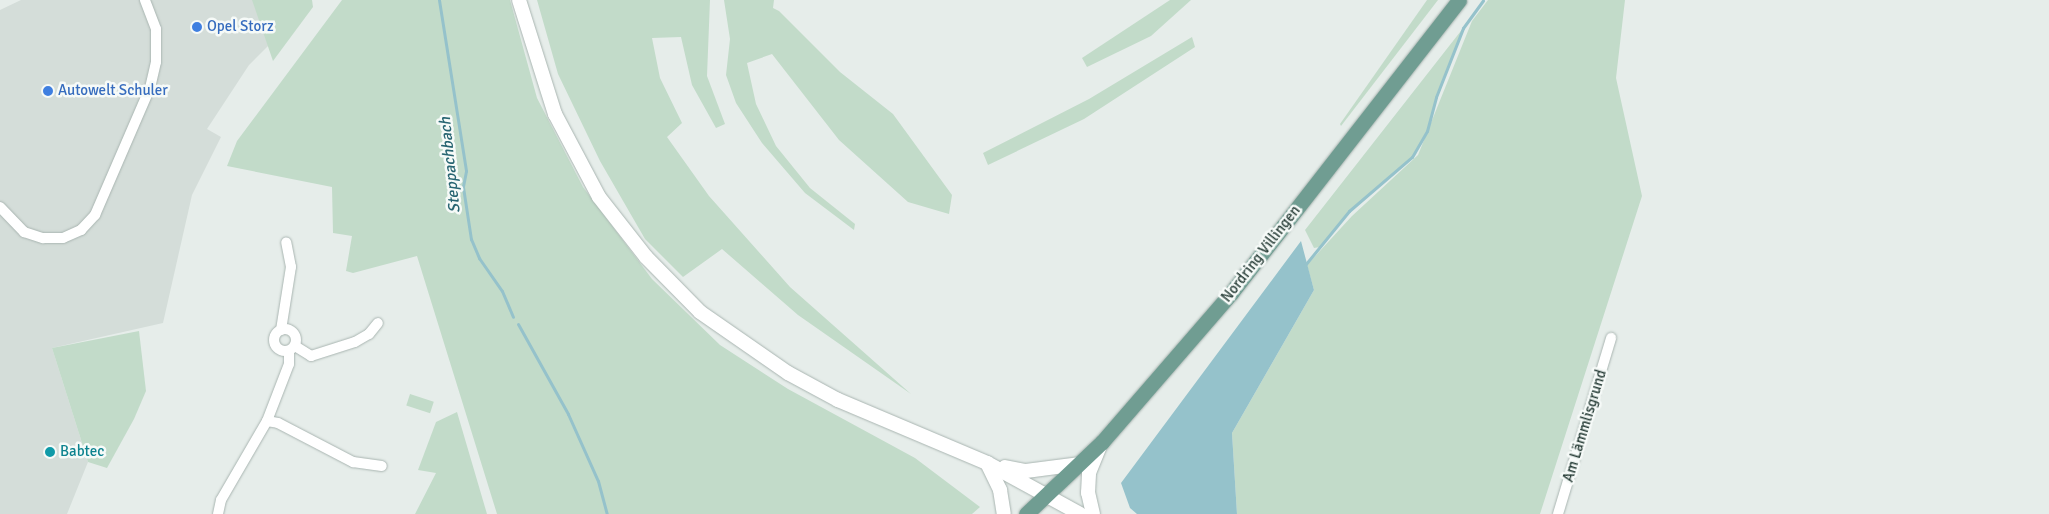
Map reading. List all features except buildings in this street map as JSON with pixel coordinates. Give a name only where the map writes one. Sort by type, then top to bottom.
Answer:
[{"type":"main road","name":"Nordring Villingen","points":[[1026,514],[1102,442],[1231,293],[1459,0]]},
{"type":"street","points":[[0,207],[24,232],[43,238],[63,238],[80,230],[95,215],[150,88],[156,62],[156,30],[145,0]]},
{"type":"street","points":[[519,0],[555,114],[600,197],[646,257],[700,312],[788,373],[838,400],[987,463],[1048,494],[1080,514]]},
{"type":"street","points":[[286,242],[291,267],[281,330],[275,343],[278,349],[292,348],[311,356],[355,342],[369,334],[378,323]]},
{"type":"street","points":[[218,514],[221,500],[267,421],[289,364],[294,333],[281,330]]},
{"type":"street","name":"Am Lämmlisgrund","points":[[1558,514],[1611,338]]},
{"type":"street","points":[[267,421],[278,423],[353,462],[382,466]]},
{"type":"street","points":[[1093,514],[1088,493],[1089,473],[1102,442]]},
{"type":"street","points":[[987,463],[1026,471],[1079,464]]},
{"type":"street","points":[[987,463],[1000,490],[1004,514]]},
{"type":"shaded area","points":[[21,0],[304,0],[306,8],[249,65],[207,129],[221,137],[192,195],[163,323],[52,348],[88,462],[67,514],[0,514],[0,10]]},
{"type":"green space","points":[[252,0],[312,0],[313,7],[273,61]]},
{"type":"green space","points":[[342,0],[510,0],[537,98],[583,187],[652,279],[720,345],[788,389],[915,458],[980,507],[972,514],[497,514],[417,256],[353,273],[346,271],[352,236],[333,233],[332,187],[227,166],[237,141]]},
{"type":"green space","points":[[537,0],[710,0],[707,76],[725,124],[716,128],[692,85],[681,37],[652,38],[660,78],[682,123],[667,137],[709,196],[790,287],[911,394],[798,315],[722,249],[683,277],[645,239],[600,161],[558,74]]},
{"type":"green space","points":[[724,0],[774,0],[773,8],[779,11],[840,72],[893,114],[952,195],[949,214],[908,202],[839,140],[772,54],[747,63],[756,104],[776,146],[810,188],[855,224],[854,230],[805,193],[762,143],[736,103],[726,75],[730,39]]},
{"type":"green space","points":[[1170,0],[1191,0],[1151,36],[1087,67],[1082,58]]},
{"type":"green space","points":[[1427,0],[1438,0],[1341,126],[1340,124]]},
{"type":"green space","points":[[1488,0],[1625,0],[1616,78],[1642,196],[1540,514],[1237,514],[1232,433],[1314,290],[1307,265],[1352,216],[1418,155],[1472,21]]},
{"type":"green space","points":[[1464,27],[1436,97],[1427,131],[1412,157],[1349,211],[1320,247],[1314,248],[1305,230]]},
{"type":"green space","points":[[1192,37],[1195,47],[1084,119],[988,165],[983,153],[1089,99]]},
{"type":"green space","points":[[139,331],[146,391],[134,419],[107,468],[88,462],[52,348]]},
{"type":"green space","points":[[410,394],[434,402],[430,413],[406,405]]},
{"type":"green space","points":[[457,412],[487,514],[415,514],[436,473],[418,470],[436,422]]},
{"type":"water","points":[[1301,241],[1314,290],[1232,433],[1237,514],[1137,514],[1130,508],[1121,483]]},
{"type":"waterway","name":"Steppachbach","points":[[439,0],[466,171],[463,187],[471,239],[479,258],[502,291],[513,317]]},
{"type":"waterway","points":[[1305,265],[1349,211],[1412,157],[1427,131],[1436,97],[1463,28],[1483,0]]},
{"type":"waterway","name":"Steppachbach","points":[[518,324],[568,414],[598,481],[607,514]]},
{"type":"place","name":"Opel Storz","points":[[197,27]]},
{"type":"place","name":"Autowelt Schuler","points":[[48,91]]},
{"type":"place","name":"Babtec","points":[[50,452]]}]
